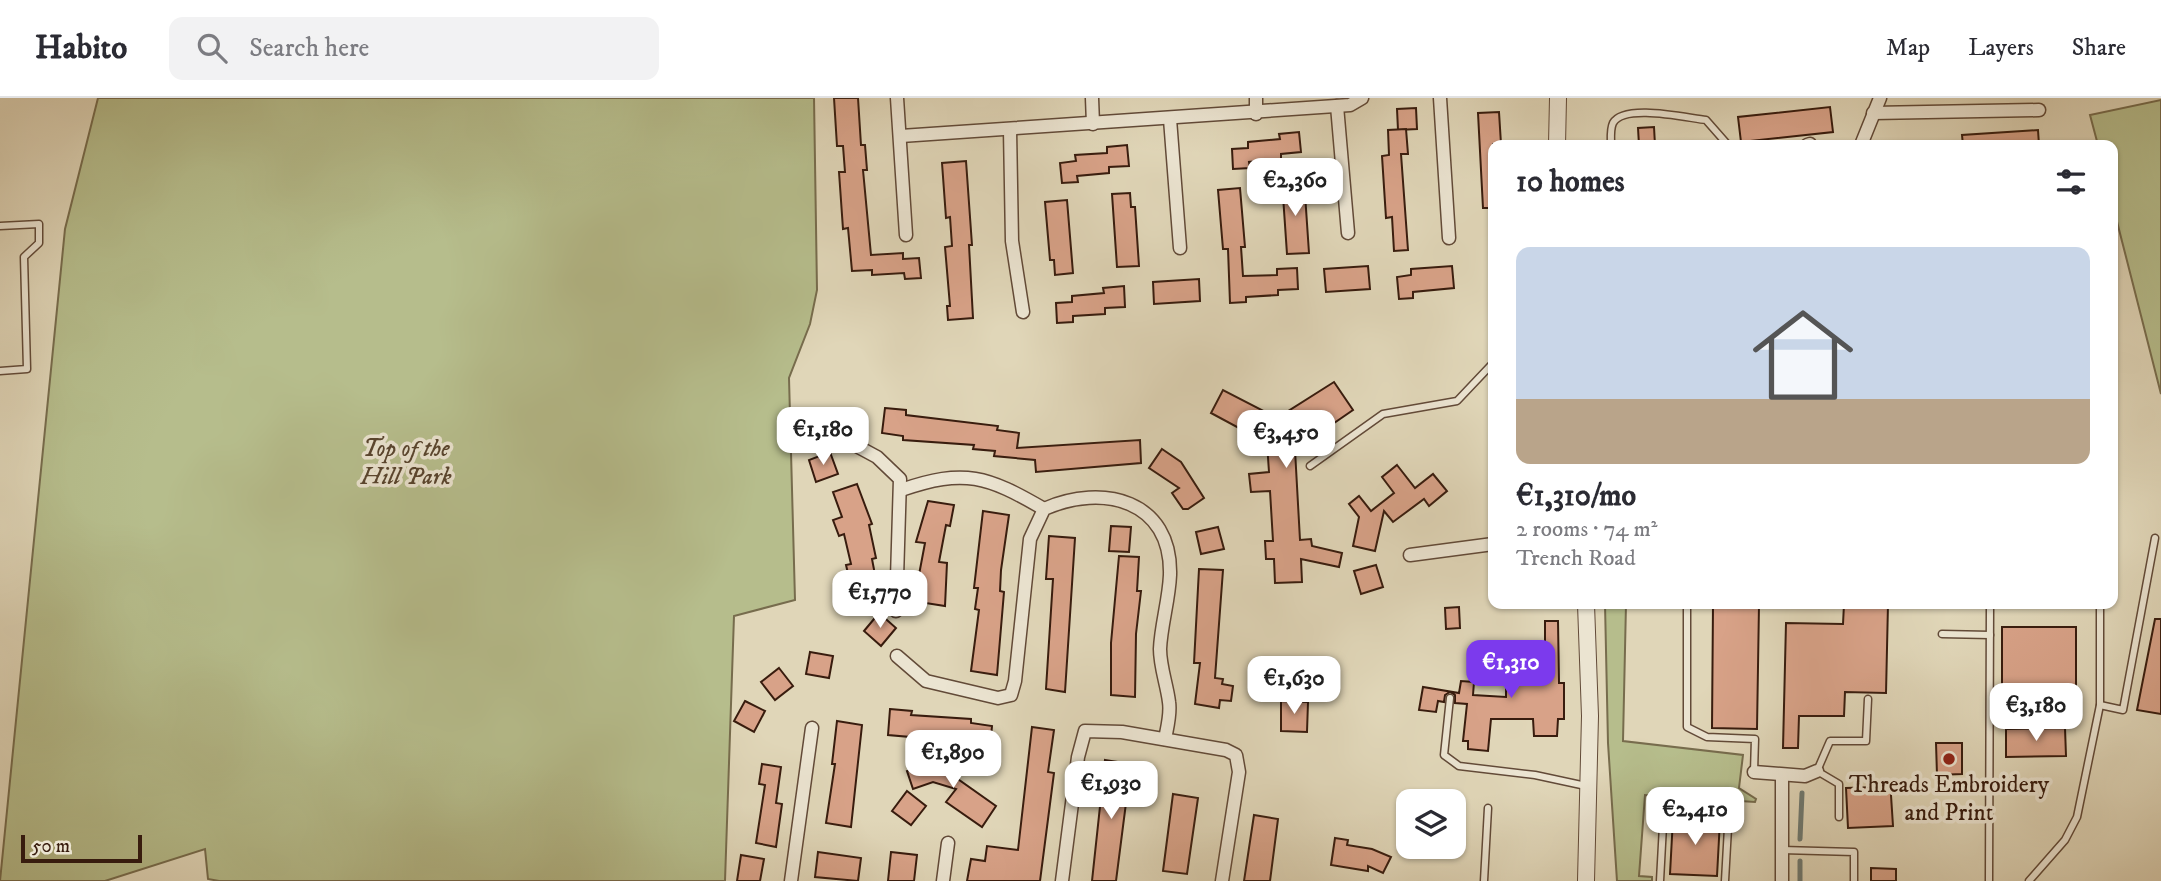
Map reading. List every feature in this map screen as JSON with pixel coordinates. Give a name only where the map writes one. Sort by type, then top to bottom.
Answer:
[{"type":"street","points":[[897,98],[906,235]]},
{"type":"street","points":[[1092,98],[1093,124]]},
{"type":"street","points":[[1255,98],[1256,114]]},
{"type":"street","points":[[901,136],[1256,114],[1350,105],[1362,98]]},
{"type":"street","points":[[1440,98],[1449,238]]},
{"type":"street","points":[[1557,140],[1558,98]]},
{"type":"street","points":[[1863,140],[1880,98]]},
{"type":"street","points":[[1337,106],[1348,233]]},
{"type":"street","points":[[1873,113],[2039,110]]},
{"type":"street","points":[[1170,119],[1180,248]]},
{"type":"street","points":[[1010,130],[1012,241],[1023,312]]},
{"type":"street","points":[[851,443],[888,466],[900,479],[896,611]]},
{"type":"street","points":[[901,490],[959,475],[986,480],[1044,509]]},
{"type":"street","points":[[897,656],[926,681],[999,698],[1011,695],[1015,681],[1030,539],[1044,509],[1067,499],[1091,495],[1126,502],[1148,513],[1161,530],[1170,574],[1160,651],[1170,705],[1166,739]]},
{"type":"street","points":[[1410,555],[1488,545]]},
{"type":"street","points":[[1586,881],[1590,716],[1587,609]]},
{"type":"street","points":[[791,881],[812,728]]},
{"type":"street","points":[[1062,881],[1077,757],[1085,731],[1122,732],[1236,755],[1239,772],[1222,881]]},
{"type":"street","points":[[1754,772],[1805,776],[1817,771]]},
{"type":"street","points":[[1782,775],[1782,881]]},
{"type":"street","points":[[943,881],[948,843]]},
{"type":"lane","points":[[1611,140],[1612,124],[1616,119],[1626,114],[1642,112],[1706,120],[1724,140]]},
{"type":"lane","points":[[0,226],[39,224],[39,243],[24,257],[27,369],[0,371]]},
{"type":"lane","points":[[1310,466],[1383,414],[1457,401],[1488,368]]},
{"type":"lane","points":[[2100,705],[2123,710],[2155,538]]},
{"type":"lane","points":[[1687,609],[1687,727],[1707,737],[1755,739],[1754,772]]},
{"type":"lane","points":[[1989,881],[1990,609]]},
{"type":"lane","points":[[2029,881],[2065,840],[2077,817],[2100,705],[2100,609]]},
{"type":"lane","points":[[1942,634],[1990,635]]},
{"type":"lane","points":[[1450,698],[1444,755],[1459,766],[1535,775],[1588,787]]},
{"type":"lane","points":[[1839,817],[1839,784],[1817,771],[1830,741],[1866,741],[1868,699]]},
{"type":"lane","points":[[1660,881],[1664,807],[1729,810],[1726,881]]},
{"type":"lane","points":[[1484,881],[1488,808]]},
{"type":"lane","points":[[1782,850],[1854,852],[1854,881]]},
{"type":"green space","name":"Top of the Hill Park","points":[[98,98],[814,98],[817,290],[810,324],[789,378],[795,600],[734,616],[725,881],[219,881],[208,879],[205,849],[105,881],[0,881],[65,229]]},
{"type":"green space","points":[[2161,100],[2161,394],[2118,226],[2118,140],[2097,140],[2090,115]]},
{"type":"green space","points":[[1605,609],[1626,609],[1623,741],[1743,755],[1739,788],[1756,799],[1755,802],[1645,795],[1639,876],[1652,877],[1652,881],[1617,881],[1608,743]]},
{"type":"building","points":[[834,98],[858,98],[861,145],[865,145],[867,170],[863,170],[871,255],[903,253],[903,259],[919,258],[921,278],[905,279],[904,273],[872,275],[872,270],[852,271],[848,228],[843,229],[839,172],[845,172],[843,146],[837,146]]},
{"type":"building","points":[[1830,107],[1833,132],[1741,140],[1738,117]]},
{"type":"building","points":[[1416,108],[1417,129],[1398,130],[1397,109]]},
{"type":"building","points":[[1499,112],[1501,140],[1488,140],[1488,208],[1483,208],[1478,113]]},
{"type":"building","points":[[1654,127],[1655,140],[1639,140],[1638,128]]},
{"type":"building","points":[[1406,129],[1408,154],[1401,154],[1408,250],[1394,251],[1392,217],[1386,218],[1382,156],[1389,155],[1388,130]]},
{"type":"building","points":[[2038,130],[2039,140],[1962,140],[1962,135]]},
{"type":"building","points":[[1299,132],[1301,152],[1281,154],[1281,159],[1249,162],[1250,168],[1233,169],[1232,149],[1248,148],[1248,142],[1280,139],[1279,134]]},
{"type":"building","points":[[1127,145],[1129,166],[1109,167],[1109,173],[1077,176],[1078,182],[1062,183],[1060,163],[1076,161],[1075,155],[1107,153],[1107,147]]},
{"type":"building","points":[[966,161],[972,245],[969,245],[973,318],[948,320],[947,306],[950,306],[945,247],[952,246],[950,217],[946,218],[942,163]]},
{"type":"building","points":[[1300,180],[1301,194],[1305,194],[1309,253],[1287,254],[1282,181]]},
{"type":"building","points":[[1240,188],[1245,247],[1241,247],[1243,276],[1277,275],[1277,269],[1297,268],[1298,289],[1278,290],[1278,295],[1246,297],[1246,302],[1230,303],[1228,249],[1223,249],[1218,190]]},
{"type":"building","points":[[1130,193],[1131,207],[1135,207],[1139,266],[1117,267],[1112,194]]},
{"type":"building","points":[[1067,200],[1073,273],[1055,275],[1054,260],[1050,260],[1045,202]]},
{"type":"building","points":[[1368,266],[1370,289],[1326,292],[1324,269]]},
{"type":"building","points":[[1452,266],[1454,288],[1413,292],[1413,298],[1399,299],[1397,277],[1411,275],[1411,269]]},
{"type":"building","points":[[1199,279],[1200,301],[1154,304],[1153,282]]},
{"type":"building","points":[[1124,286],[1125,307],[1105,308],[1105,314],[1073,316],[1073,322],[1057,323],[1056,303],[1072,302],[1072,296],[1104,293],[1103,288]]},
{"type":"building","points":[[1334,382],[1353,410],[1295,450],[1300,540],[1311,539],[1312,546],[1342,553],[1339,567],[1301,559],[1302,582],[1275,583],[1274,559],[1266,559],[1265,541],[1273,541],[1270,491],[1251,492],[1249,474],[1269,472],[1267,443],[1211,413],[1223,390],[1277,418]]},
{"type":"building","points":[[885,408],[906,410],[906,415],[998,426],[997,430],[1019,433],[1017,448],[1140,440],[1141,463],[1036,472],[1035,460],[994,456],[995,451],[973,449],[974,445],[903,440],[903,436],[882,433]]},
{"type":"building","points":[[1162,449],[1181,462],[1204,498],[1188,509],[1183,509],[1172,493],[1179,488],[1149,468]]},
{"type":"building","points":[[830,452],[838,474],[816,482],[809,460]]},
{"type":"building","points":[[1397,465],[1415,488],[1433,474],[1447,491],[1429,506],[1424,499],[1393,522],[1384,511],[1375,551],[1353,546],[1359,517],[1349,504],[1359,496],[1371,511],[1394,493],[1382,477]]},
{"type":"building","points":[[857,484],[872,524],[869,525],[876,558],[872,559],[876,580],[851,586],[846,565],[851,564],[844,534],[839,536],[833,520],[842,517],[833,492]]},
{"type":"building","points":[[928,501],[954,505],[950,526],[946,525],[939,562],[947,563],[945,606],[919,602],[923,581],[918,580],[925,543],[916,542]]},
{"type":"building","points":[[983,511],[1009,515],[1001,570],[1000,591],[1004,592],[997,675],[971,671],[979,610],[975,609],[978,588],[974,588]]},
{"type":"building","points":[[1111,526],[1131,527],[1129,552],[1109,551]]},
{"type":"building","points":[[1218,527],[1224,549],[1201,554],[1196,532]]},
{"type":"building","points":[[1049,536],[1075,538],[1065,692],[1046,689],[1053,579],[1046,579]]},
{"type":"building","points":[[1119,556],[1139,557],[1137,591],[1141,591],[1136,634],[1135,697],[1111,695],[1111,643]]},
{"type":"building","points":[[1376,565],[1383,587],[1361,594],[1354,571]]},
{"type":"building","points":[[1199,569],[1223,570],[1215,678],[1223,679],[1222,684],[1233,686],[1231,701],[1220,700],[1219,708],[1195,704],[1200,663],[1194,663]]},
{"type":"building","points":[[1459,607],[1460,628],[1446,629],[1445,608]]},
{"type":"building","points":[[1713,609],[1759,609],[1757,729],[1712,728]]},
{"type":"building","points":[[1844,609],[1888,609],[1886,693],[1845,692],[1844,716],[1799,716],[1798,748],[1783,748],[1786,623],[1843,624]]},
{"type":"building","points":[[879,613],[896,628],[881,646],[864,631]]},
{"type":"building","points":[[2155,619],[2161,619],[2161,714],[2137,710]]},
{"type":"building","points":[[1545,621],[1558,621],[1559,683],[1564,683],[1564,719],[1558,719],[1557,736],[1534,736],[1533,719],[1491,719],[1488,751],[1468,749],[1468,741],[1463,741],[1467,704],[1455,703],[1455,695],[1450,692],[1445,695],[1444,702],[1438,701],[1436,712],[1419,710],[1423,687],[1459,693],[1461,681],[1474,682],[1473,695],[1506,697],[1506,683],[1545,683]]},
{"type":"building","points":[[2002,627],[2076,627],[2076,693],[2002,693]]},
{"type":"building","points":[[810,652],[833,656],[829,678],[806,674]]},
{"type":"building","points":[[779,668],[793,686],[775,700],[761,682]]},
{"type":"building","points":[[745,701],[765,711],[754,732],[734,721]]},
{"type":"building","points":[[1281,701],[1308,702],[1307,732],[1281,731]]},
{"type":"building","points":[[890,709],[912,711],[911,715],[971,719],[971,723],[992,726],[990,747],[909,741],[910,737],[888,735]]},
{"type":"building","points":[[837,721],[862,725],[851,827],[826,823],[835,764],[832,764]]},
{"type":"building","points":[[1032,727],[1054,730],[1048,772],[1054,773],[1040,881],[967,881],[971,859],[985,861],[987,846],[1018,850]]},
{"type":"building","points":[[2065,728],[2066,756],[2006,757],[2006,729]]},
{"type":"building","name":"Threads Embroidery and Print","points":[[1936,743],[1962,743],[1962,774],[1937,775]]},
{"type":"building","points":[[953,754],[948,772],[996,806],[982,827],[946,802],[956,789],[933,782],[913,789],[907,771]]},
{"type":"building","points":[[1105,760],[1131,764],[1116,881],[1092,881]]},
{"type":"building","points":[[762,764],[781,767],[776,803],[782,804],[776,847],[756,843],[765,785],[759,784]]},
{"type":"building","points":[[1878,780],[1890,780],[1893,826],[1848,828],[1846,788],[1878,787]]},
{"type":"building","points":[[907,791],[926,806],[911,825],[892,811]]},
{"type":"building","points":[[1173,794],[1198,798],[1187,874],[1163,871]]},
{"type":"building","points":[[1254,815],[1278,819],[1270,881],[1244,881]]},
{"type":"building","points":[[1673,818],[1720,820],[1717,876],[1670,874]]},
{"type":"building","points":[[1335,838],[1348,840],[1347,845],[1372,849],[1391,857],[1383,873],[1368,866],[1368,871],[1331,865]]},
{"type":"building","points":[[818,852],[861,858],[858,881],[815,877]]},
{"type":"building","points":[[891,852],[917,855],[914,881],[888,881]]},
{"type":"building","points":[[741,855],[764,859],[760,881],[737,881]]},
{"type":"building","points":[[1871,868],[1896,869],[1896,881],[1871,881]]},
{"type":"waterway","points":[[1800,839],[1802,793]]},
{"type":"waterway","points":[[1800,861],[1800,881]]},
{"type":"place","name":"Threads Embroidery and Print","points":[[1949,759]]}]
